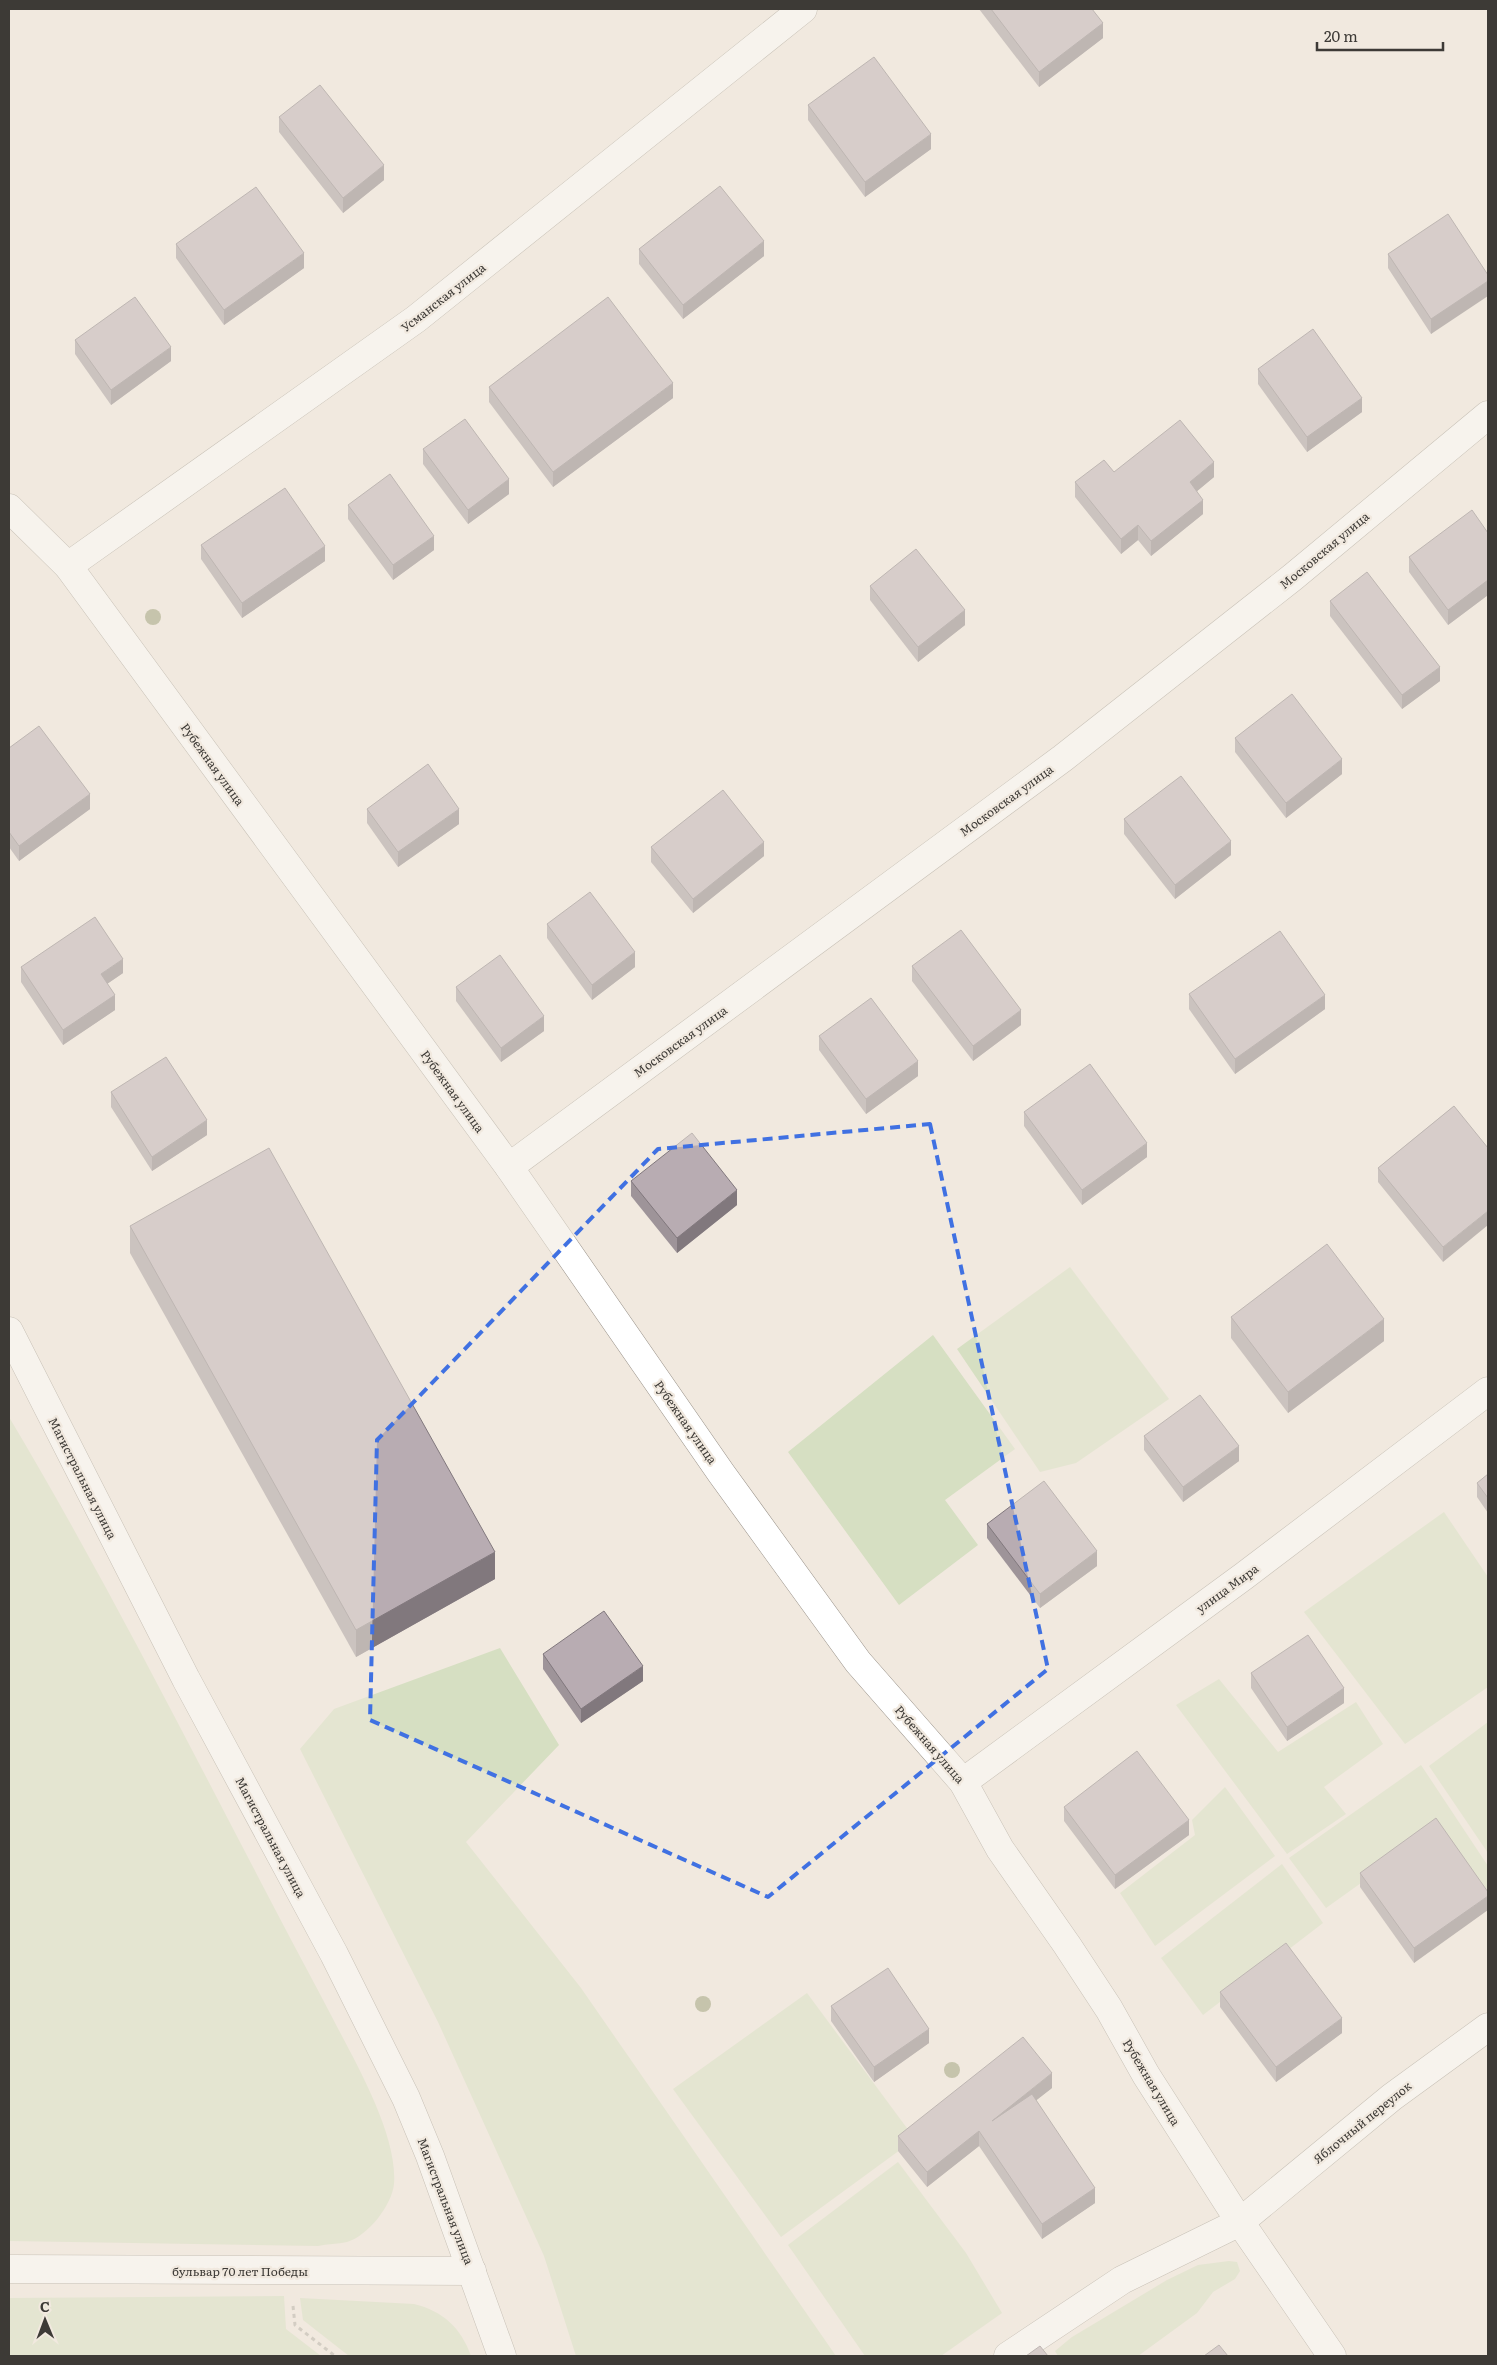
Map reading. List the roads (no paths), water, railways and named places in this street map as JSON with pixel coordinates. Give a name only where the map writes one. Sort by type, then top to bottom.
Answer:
[{"type":"street","name":"Усманская улица","points":[[68,566],[416,319],[803,9]]},
{"type":"street","name":"Московская улица","points":[[509,1167],[1063,758],[1293,577],[1488,415]]},
{"type":"street","name":"Рубежная улица","points":[[9,508],[68,566],[509,1167],[721,1472],[858,1662],[963,1782],[1000,1849],[1109,2009],[1146,2075],[1240,2222],[1332,2356]]},
{"type":"street","name":"Магистральная улица","points":[[9,1331],[186,1679],[334,1954],[402,2090],[430,2156],[502,2356]]},
{"type":"street","name":"улица Мира","points":[[963,1782],[1244,1576],[1488,1391]]},
{"type":"street","name":"Яблочный переулок","points":[[1008,2356],[1122,2280],[1240,2222],[1392,2097],[1488,2027]]},
{"type":"street","name":"бульвар 70 лет Победы","points":[[9,2269],[472,2271]]}]
